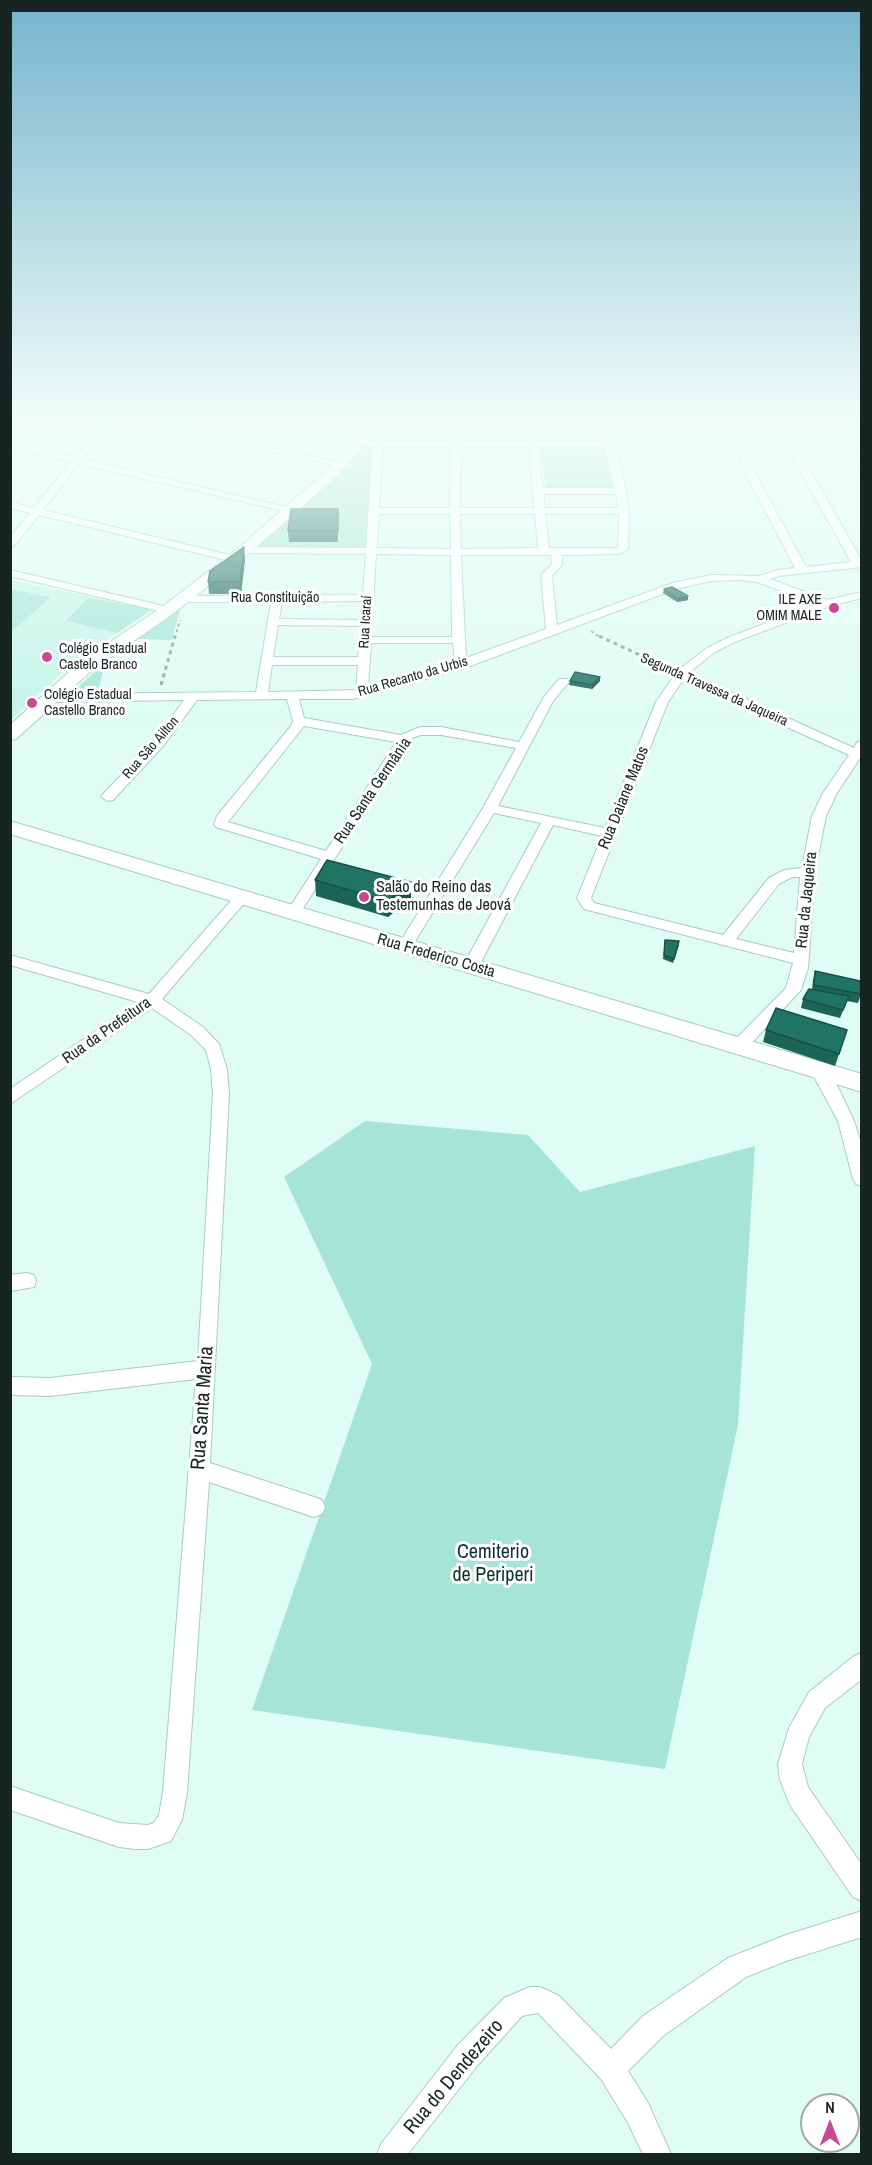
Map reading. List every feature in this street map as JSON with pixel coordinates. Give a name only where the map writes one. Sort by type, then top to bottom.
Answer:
[{"type":"main road","points":[[10,735],[85,667],[184,599],[267,528]]},
{"type":"main road","name":"Rua Frederico Costa","points":[[10,827],[861,1083]]},
{"type":"street","points":[[10,544],[24,528]]},
{"type":"street","points":[[118,528],[239,554],[614,552],[622,549],[623,528]]},
{"type":"street","name":"Rua Icaraí","points":[[362,693],[372,528]]},
{"type":"street","points":[[455,528],[458,640],[461,664]]},
{"type":"street","points":[[544,528],[550,552],[557,565],[546,575],[552,631]]},
{"type":"street","points":[[780,528],[802,570]]},
{"type":"street","points":[[839,528],[860,564]]},
{"type":"street","name":"Rua Recanto da Urbis","points":[[759,579],[772,574],[860,564]]},
{"type":"street","points":[[10,573],[168,610]]},
{"type":"street","name":"Rua Recanto da Urbis","points":[[52,698],[292,697],[362,693],[461,664],[694,580],[732,577],[759,579],[825,604]]},
{"type":"street","name":"Rua Daiane Matos","points":[[801,960],[728,939],[586,904],[584,898],[662,702],[681,674],[721,645],[825,604],[861,596]]},
{"type":"street","points":[[261,697],[277,598]]},
{"type":"street","name":"Rua Constituição","points":[[184,599],[368,598]]},
{"type":"street","points":[[273,622],[365,623]]},
{"type":"street","points":[[365,640],[458,640]]},
{"type":"street","points":[[266,661],[364,661]]},
{"type":"street","name":"Segunda Travessa da Jaqueira","points":[[681,674],[859,749]]},
{"type":"street","points":[[404,947],[490,808],[548,700],[563,682]]},
{"type":"street","name":"Rua Sâo Ailton","points":[[108,797],[160,742],[193,697]]},
{"type":"street","points":[[292,697],[299,721]]},
{"type":"street","points":[[299,721],[404,739]]},
{"type":"street","points":[[299,721],[278,751],[222,819],[221,824],[330,857]]},
{"type":"street","name":"Rua Santa Germânia","points":[[293,913],[404,739],[412,732],[435,731],[523,746]]},
{"type":"street","name":"Rua da Jaqueira","points":[[740,1045],[793,990],[801,960],[808,872],[819,816],[830,793],[859,749]]},
{"type":"street","points":[[490,808],[609,832]]},
{"type":"street","points":[[471,966],[549,821]]},
{"type":"street","points":[[728,939],[774,880],[789,873],[808,872]]},
{"type":"street","name":"Rua da Prefeitura","points":[[10,1098],[152,1000],[241,898]]},
{"type":"street","name":"Rua Santa Maria","points":[[10,960],[152,1000],[197,1031],[213,1048],[219,1069],[221,1094],[207,1369],[175,1792],[170,1820],[162,1832],[148,1837],[127,1836],[10,1798]]},
{"type":"street","points":[[819,1071],[833,1093],[846,1121],[861,1179]]},
{"type":"street","points":[[10,1386],[50,1387],[207,1369]]},
{"type":"street","points":[[198,1469],[314,1507]]},
{"type":"street","points":[[861,1664],[817,1700],[797,1736],[790,1764],[792,1780],[799,1796],[861,1888]]},
{"type":"street","points":[[611,2069],[653,2026],[737,1967],[786,1948],[861,1924]]},
{"type":"street","name":"Rua do Dendezeiro","points":[[391,2154],[467,2056],[513,2007],[521,2002],[540,2000],[550,2006],[611,2069],[638,2113],[657,2154]]},
{"type":"path","points":[[158,697],[184,599]]},
{"type":"path","name":"Segunda Travessa da Jaqueira","points":[[575,622],[610,643],[681,674]]},
{"type":"shaded area","name":"Colégio Estadual Castelo Branco","points":[[11,580],[155,609],[107,639],[59,675],[11,720]]},
{"type":"green space","points":[[276,528],[368,528],[366,548],[253,549]]},
{"type":"green space","points":[[10,589],[51,597],[11,632]]},
{"type":"green space","points":[[88,598],[152,609],[117,633],[66,621]]},
{"type":"green space","points":[[182,603],[172,640],[136,639]]},
{"type":"green space","points":[[105,663],[98,693],[71,693]]},
{"type":"green space","name":"Cemiterio de Periperi","points":[[365,1121],[528,1135],[580,1192],[755,1146],[738,1425],[665,1769],[252,1710],[372,1364],[284,1177]]},
{"type":"building","points":[[288,528],[338,528],[338,531],[288,531]]},
{"type":"building","points":[[244,547],[240,582],[208,582],[210,571]]},
{"type":"building","points":[[672,587],[688,596],[677,598],[664,589]]},
{"type":"building","points":[[575,672],[600,677],[592,685],[570,681]]},
{"type":"building","points":[[327,860],[411,882],[387,901],[315,880]]},
{"type":"building","points":[[665,940],[679,941],[674,959],[664,955]]},
{"type":"building","points":[[815,971],[860,981],[861,994],[814,985]]},
{"type":"building","points":[[809,989],[849,996],[843,1010],[803,999]]},
{"type":"building","points":[[776,1008],[847,1030],[839,1054],[766,1030]]},
{"type":"place","name":"ILE AXE OMIM MALE","points":[[834,608]]},
{"type":"place","name":"Colégio Estadual Castelo Branco","points":[[47,657]]},
{"type":"place","name":"Colégio Estadual Castello Branco","points":[[32,703]]},
{"type":"place","name":"Salão do Reino das Testemunhas de Jeová","points":[[364,897]]}]
